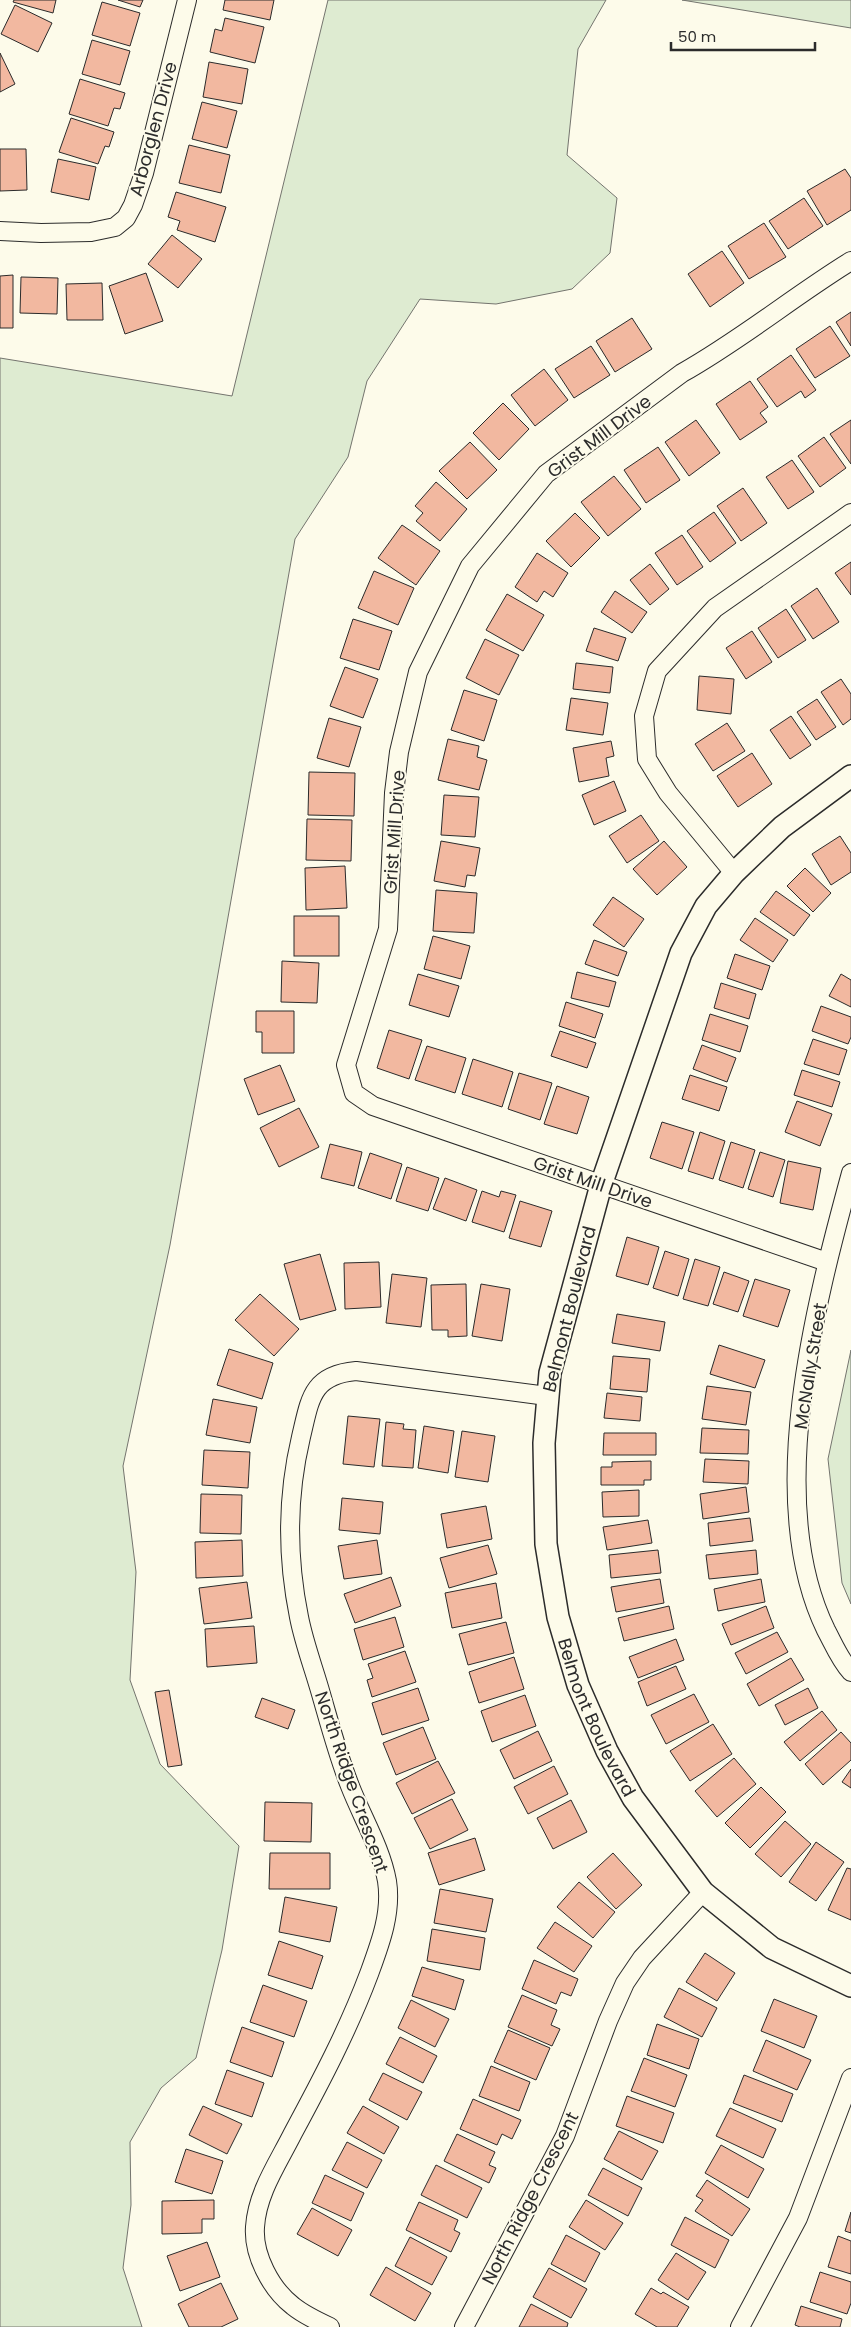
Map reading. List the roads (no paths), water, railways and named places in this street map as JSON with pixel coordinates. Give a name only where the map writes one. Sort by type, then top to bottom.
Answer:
[{"type":"street","name":"Arborglen Drive","points":[[0,231],[41,233],[91,232],[115,227],[126,218],[133,205],[144,173],[187,0]]},
{"type":"street","name":"Grist Mill Drive","points":[[827,1262],[373,1106],[354,1093],[346,1064],[388,929],[394,793],[399,752],[418,672],[470,566],[546,474],[682,373],[704,361],[811,286],[851,261]]},
{"type":"street","points":[[734,873],[668,793],[646,760],[644,716],[657,671],[715,608],[851,514]]},
{"type":"street","name":"Belmont Boulevard","points":[[851,776],[782,827],[734,873],[706,906],[681,953],[601,1184],[556,1347],[547,1396],[544,1444],[546,1544],[558,1617],[578,1685],[607,1751],[633,1798],[703,1892],[772,1948],[851,1986]]},
{"type":"street","name":"McNally Street","points":[[851,1173],[827,1262],[802,1393],[796,1478],[801,1547],[815,1607],[843,1664],[851,1672]]},
{"type":"street","name":"North Ridge Crescent","points":[[330,2327],[301,2312],[282,2296],[265,2270],[256,2241],[255,2227],[263,2191],[330,2067],[347,2028],[378,1949],[388,1910],[388,1892],[384,1866],[350,1786],[335,1744],[298,1611],[291,1547],[291,1491],[293,1472],[308,1406],[315,1389],[323,1381],[333,1376],[356,1372],[547,1396]]},
{"type":"street","name":"North Ridge Crescent","points":[[464,2327],[565,2136],[608,2021],[625,1982],[642,1958],[703,1892]]},
{"type":"street","points":[[740,2327],[798,2218],[851,2078]]}]
